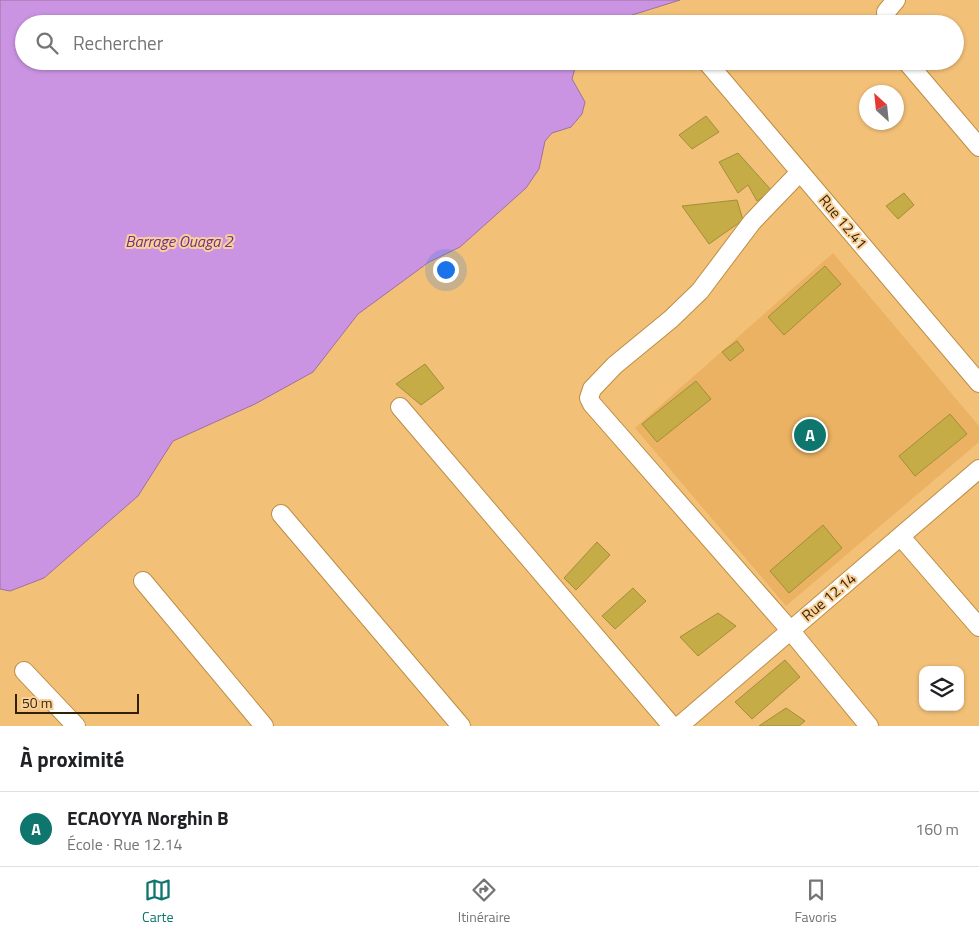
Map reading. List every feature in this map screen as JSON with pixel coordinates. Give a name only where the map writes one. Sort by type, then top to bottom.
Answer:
[{"type":"street","points":[[886,15],[886,12],[896,0]]},
{"type":"street","name":"Rue 12.41","points":[[714,70],[979,383]]},
{"type":"street","points":[[914,70],[979,147]]},
{"type":"street","points":[[800,172],[752,222],[700,291],[616,365],[592,389],[589,398],[592,404],[790,630],[869,726]]},
{"type":"street","points":[[400,407],[672,726]]},
{"type":"street","name":"Rue 12.14","points":[[679,726],[979,469]]},
{"type":"street","points":[[281,514],[461,726]]},
{"type":"street","points":[[901,537],[979,627]]},
{"type":"street","points":[[143,581],[264,726]]},
{"type":"street","points":[[24,670],[76,726]]},
{"type":"shaded area","points":[[833,253],[979,426],[979,442],[786,606],[635,428]]},
{"type":"water","name":"Barrage Ouaga 2","points":[[0,0],[680,0],[632,15],[15,15],[15,70],[574,70],[572,79],[585,102],[582,114],[571,127],[552,133],[545,141],[539,169],[526,188],[460,247],[429,262],[358,314],[313,372],[255,404],[173,441],[138,496],[44,578],[10,591],[0,589]]},
{"type":"building","points":[[706,116],[719,132],[692,149],[679,135]]},
{"type":"building","points":[[738,153],[772,191],[757,201],[748,185],[738,193],[719,162]]},
{"type":"building","points":[[904,193],[914,205],[898,219],[886,206]]},
{"type":"building","points":[[737,200],[743,220],[709,244],[682,206]]},
{"type":"building","points":[[825,266],[841,284],[784,335],[768,317]]},
{"type":"building","points":[[737,341],[744,350],[730,361],[722,352]]},
{"type":"building","points":[[425,364],[444,388],[421,405],[396,384]]},
{"type":"building","points":[[696,381],[711,399],[657,442],[642,424]]},
{"type":"building","points":[[950,414],[967,434],[915,476],[899,456]]},
{"type":"building","points":[[823,525],[842,548],[789,593],[770,571]]},
{"type":"building","points":[[597,542],[610,555],[576,590],[564,578]]},
{"type":"building","points":[[633,588],[646,601],[615,629],[602,616]]},
{"type":"building","points":[[718,613],[736,626],[698,656],[680,637]]},
{"type":"building","points":[[785,660],[800,677],[752,719],[735,702]]},
{"type":"building","points":[[786,708],[805,721],[799,726],[759,726]]},
{"type":"place","name":"ECAOYYA Norghin B","points":[[810,435]]}]
